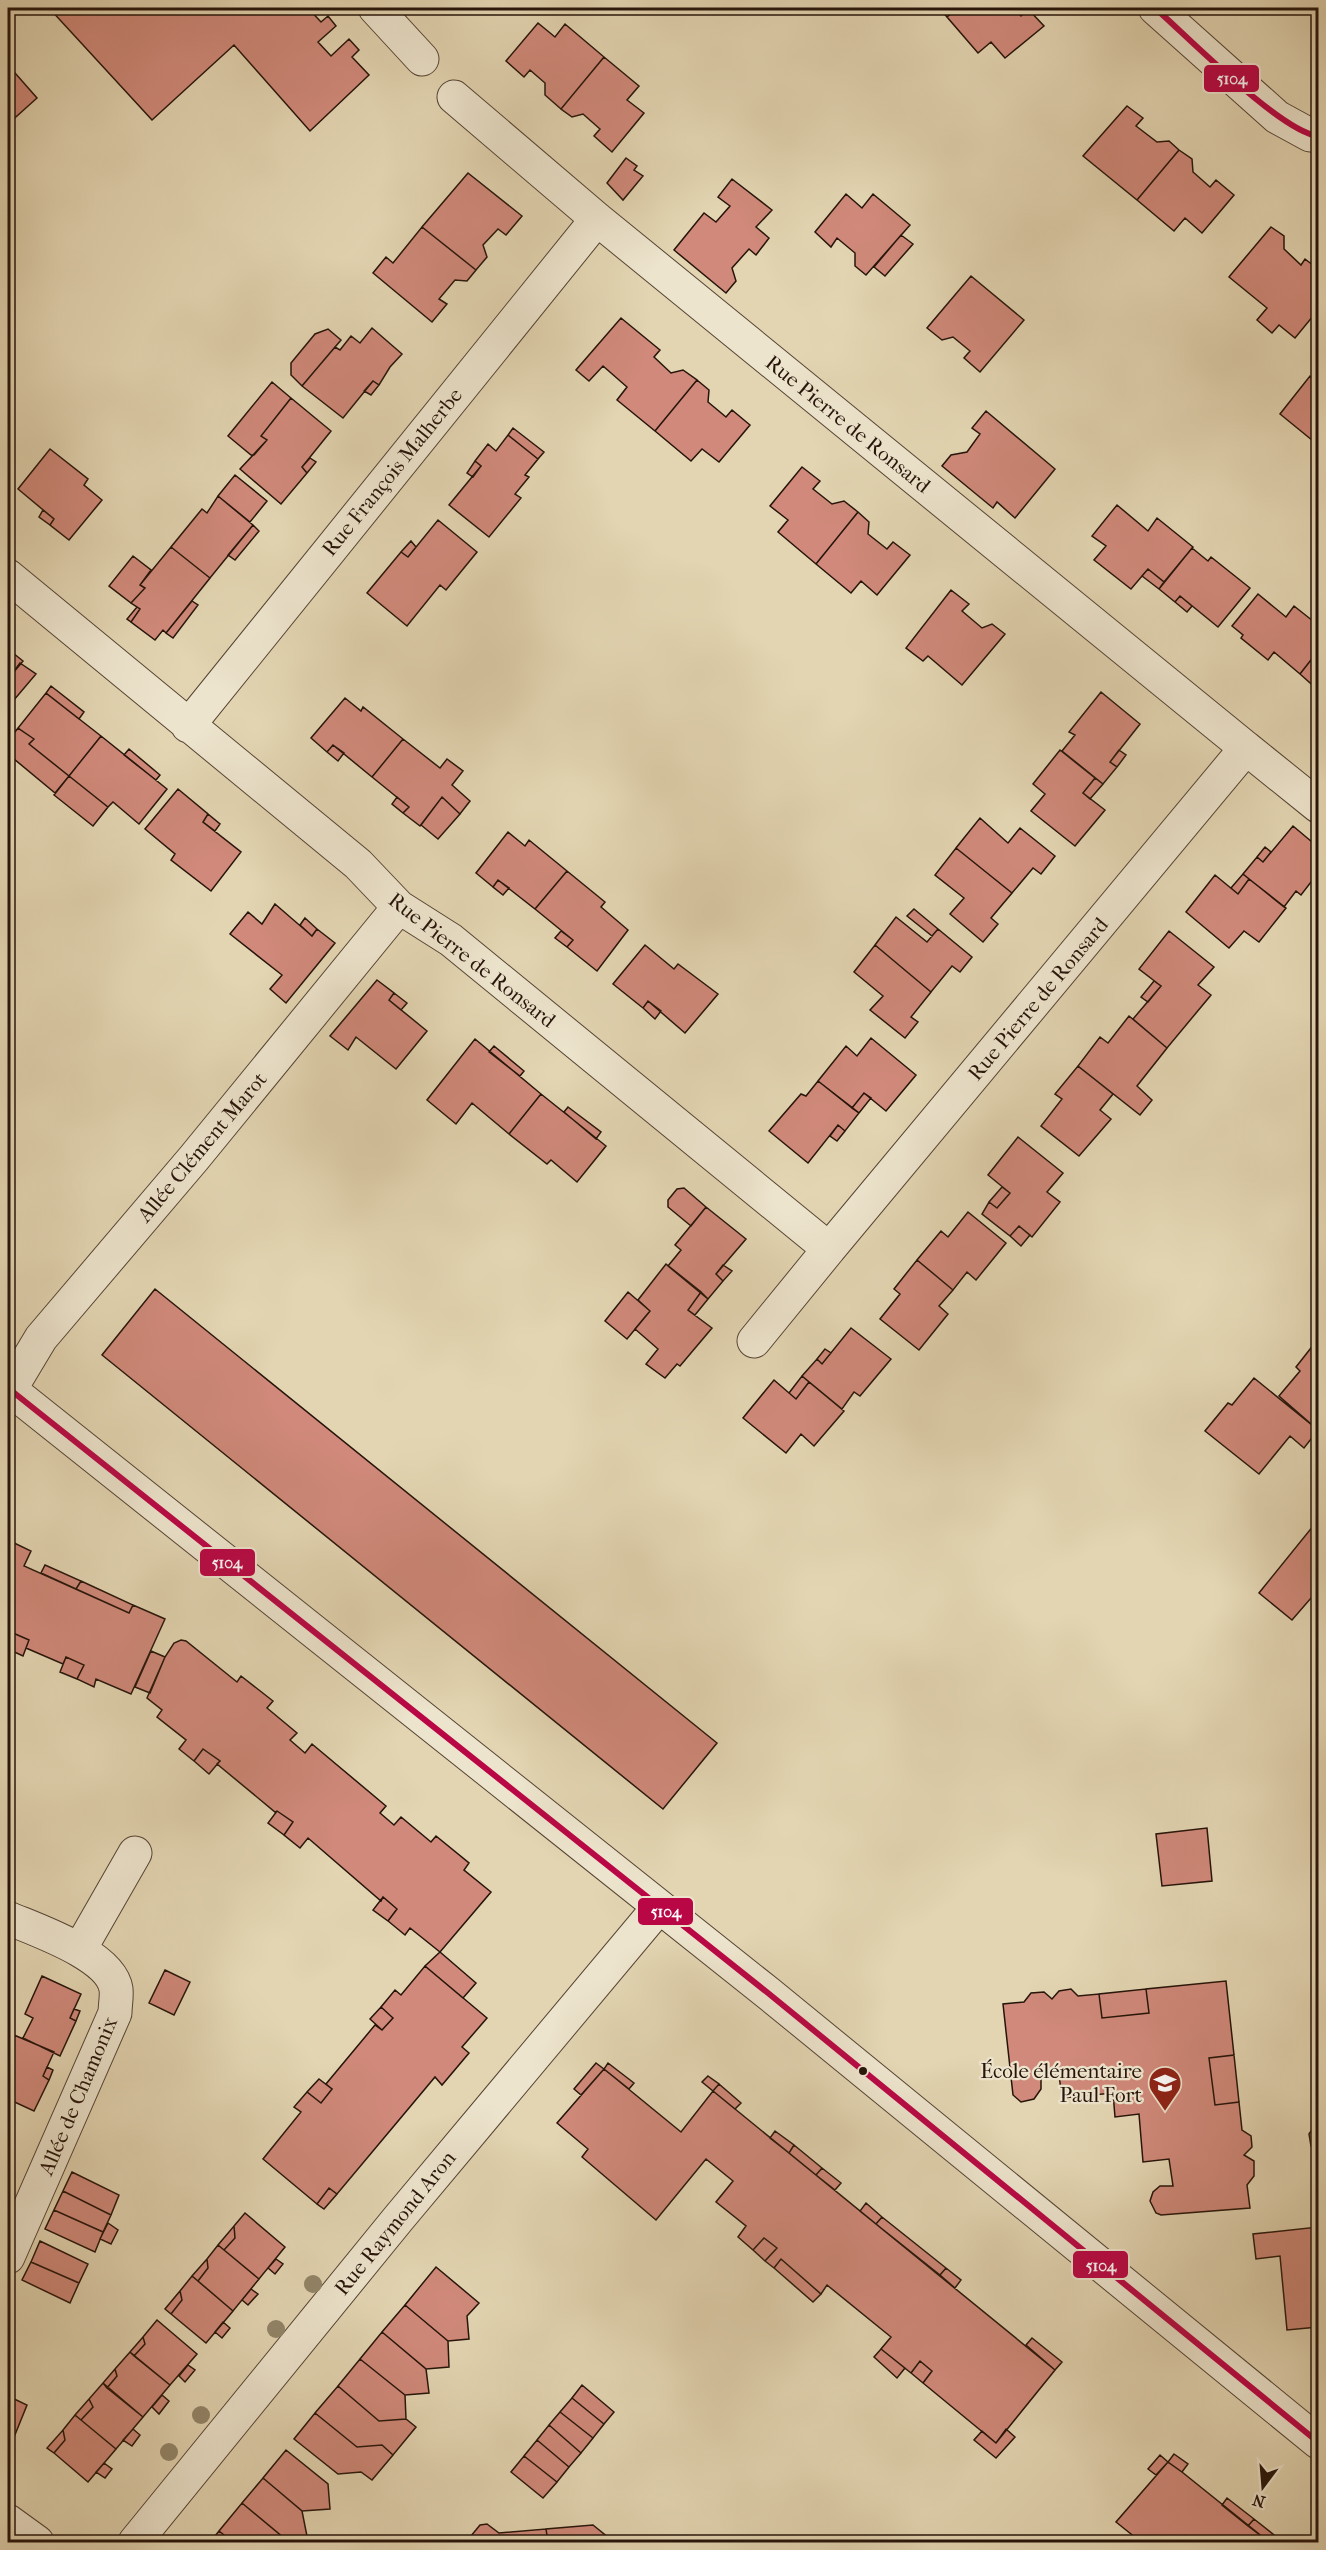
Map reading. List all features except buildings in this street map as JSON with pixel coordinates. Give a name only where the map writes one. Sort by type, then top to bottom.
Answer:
[{"type":"street","points":[[375,8],[422,59]]},
{"type":"street","points":[[1155,8],[1277,117],[1310,135],[1318,136]]},
{"type":"street","name":"Rue Pierre de Ronsard","points":[[454,97],[597,219],[1318,806]]},
{"type":"street","name":"Rue François Malherbe","points":[[188,726],[597,219]]},
{"type":"street","name":"Rue Pierre de Ronsard","points":[[8,576],[358,864],[399,907],[451,940],[829,1249]]},
{"type":"street","name":"Rue Pierre de Ronsard","points":[[754,1341],[1246,748]]},
{"type":"street","name":"Allée Clément Marot","points":[[8,1390],[41,1338],[202,1149],[399,907]]},
{"type":"street","points":[[8,1390],[777,2000],[1318,2442]]},
{"type":"street","points":[[80,1949],[135,1853]]},
{"type":"street","name":"Rue Raymond Aron","points":[[135,2542],[413,2202],[659,1907]]},
{"type":"street","name":"Allée de Chamonix","points":[[8,1918],[80,1949],[102,1965],[116,1988],[115,2013],[8,2257]]},
{"type":"street","points":[[8,2521],[37,2542]]},
{"type":"transit line","name":"5104","points":[[1155,8],[1258,101],[1301,130],[1318,136]]},
{"type":"transit line","name":"5104","points":[[8,1388],[768,1993],[1318,2442]]},
{"type":"place","name":"École élémentaire Paul Fort","points":[[1165,2112]]}]
